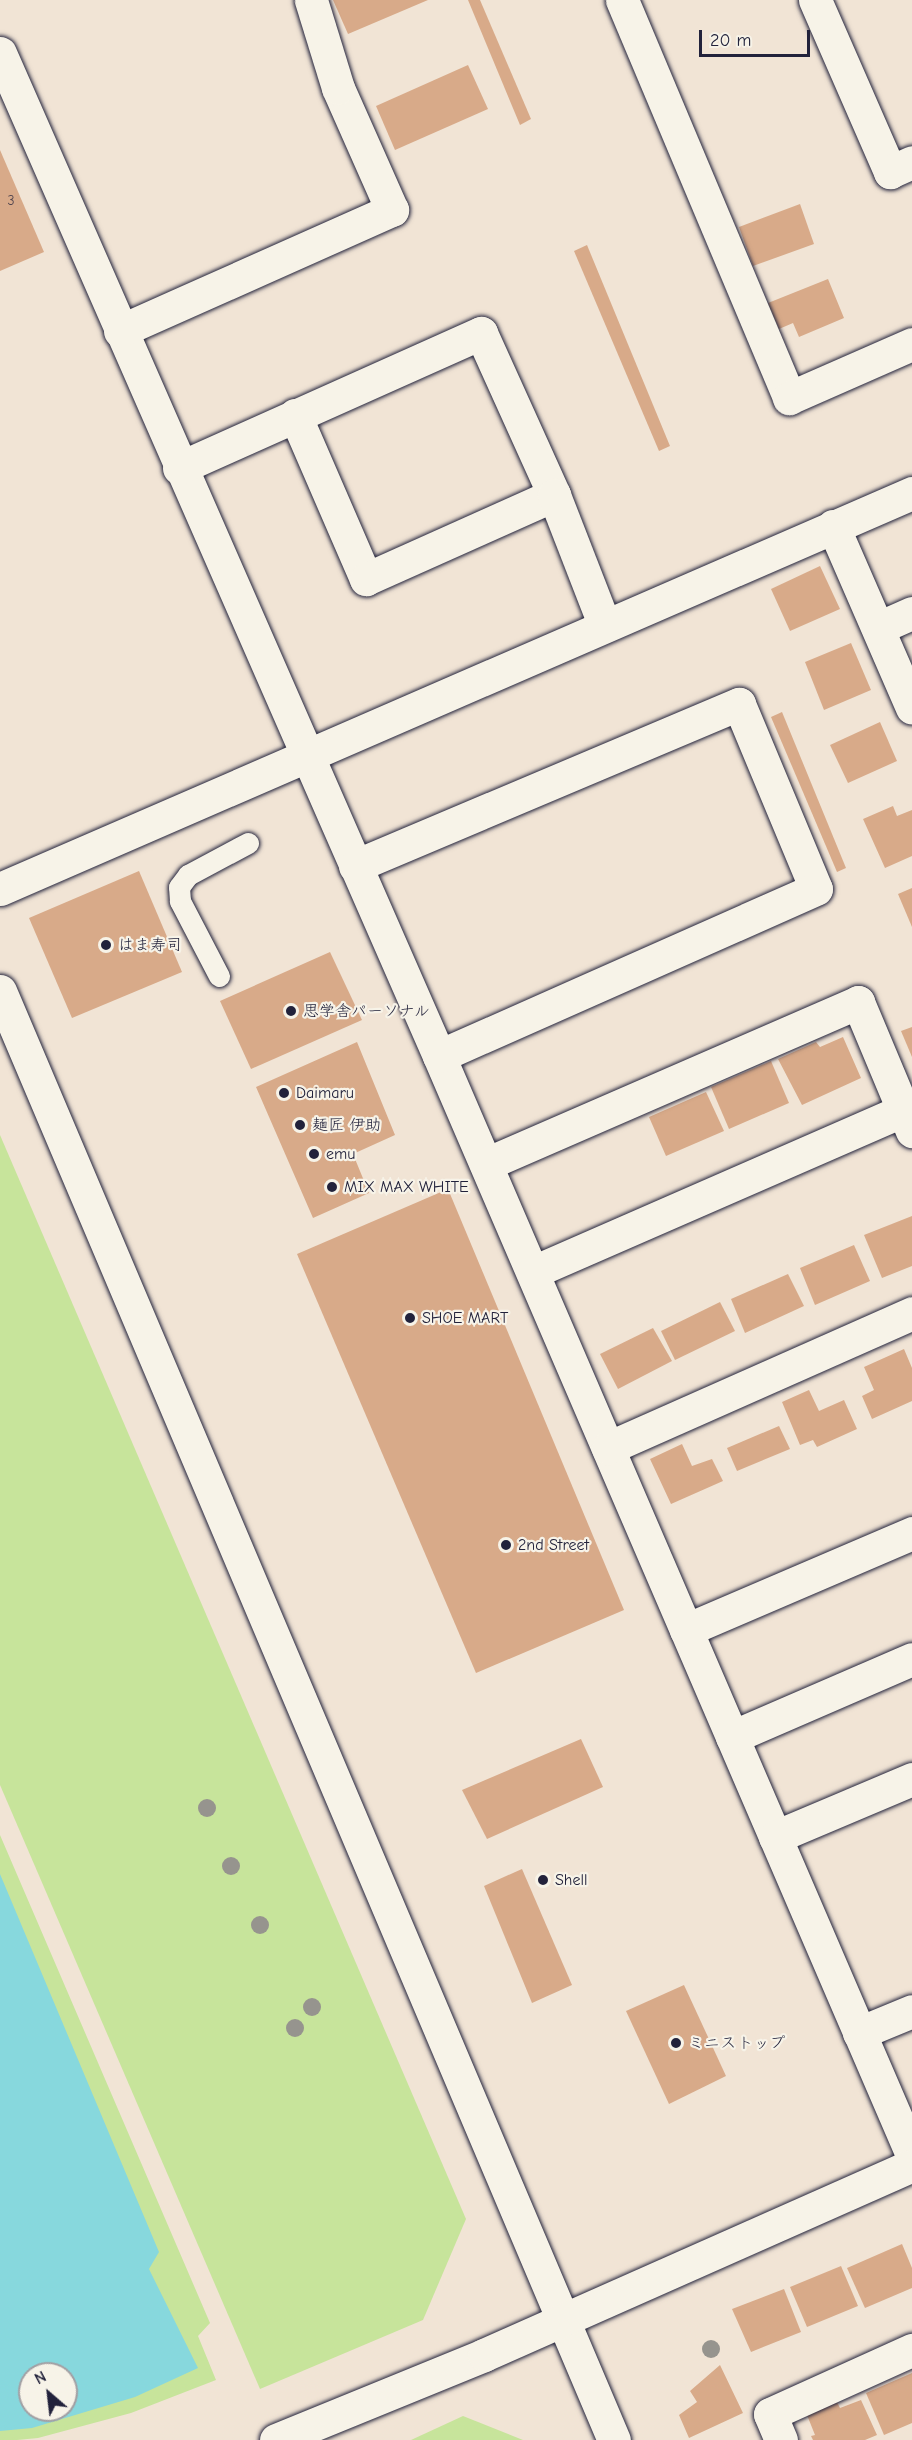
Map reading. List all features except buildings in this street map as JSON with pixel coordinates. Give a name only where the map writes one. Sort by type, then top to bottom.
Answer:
[{"type":"street","points":[[120,331],[393,210],[338,88],[310,0]]},
{"type":"street","points":[[622,0],[789,398],[912,344]]},
{"type":"street","points":[[815,0],[890,172],[912,162]]},
{"type":"street","points":[[0,53],[179,468],[533,1272],[912,2155]]},
{"type":"street","points":[[179,468],[295,414],[481,333],[554,495],[604,624]]},
{"type":"street","points":[[295,414],[366,579],[554,495]]},
{"type":"street","points":[[0,889],[604,624],[912,493]]},
{"type":"street","points":[[833,526],[912,708]]},
{"type":"street","points":[[878,628],[912,613]]},
{"type":"street","points":[[356,866],[739,704],[816,889],[439,1056]]},
{"type":"street","points":[[0,991],[615,2440]]},
{"type":"street","points":[[486,1164],[858,1002],[908,1120],[533,1272]]},
{"type":"street","points":[[608,1448],[912,1313]]},
{"type":"street","points":[[686,1630],[912,1533]]},
{"type":"street","points":[[732,1737],[912,1659]]},
{"type":"street","points":[[775,1837],[912,1779]]},
{"type":"street","points":[[859,2033],[912,2011]]},
{"type":"street","points":[[276,2440],[563,2320],[912,2165]]},
{"type":"street","points":[[781,2440],[770,2414],[912,2350]]},
{"type":"lane","points":[[219,976],[180,901],[178,887],[188,875],[248,843]]},
{"type":"green space","points":[[0,1135],[466,2219],[423,2320],[260,2389],[0,1785]]},
{"type":"green space","points":[[0,1835],[210,2323],[198,2336],[216,2380],[131,2413],[38,2438],[0,2440]]},
{"type":"green space","points":[[463,2416],[523,2440],[411,2440]]},
{"type":"water","points":[[0,1874],[159,2252],[149,2269],[198,2368],[135,2397],[78,2414],[78,2362],[18,2362],[18,2422],[52,2422],[32,2428],[0,2431]]},
{"type":"place","name":"はま寿司","points":[[106,945]]},
{"type":"place","name":"思学舎パーソナル","points":[[291,1011]]},
{"type":"place","name":"Daimaru","points":[[284,1093]]},
{"type":"place","name":"麺匠 伊助","points":[[300,1125]]},
{"type":"place","name":"emu","points":[[314,1154]]},
{"type":"place","name":"MIX MAX WHITE","points":[[332,1187]]},
{"type":"place","name":"SHOE MART","points":[[410,1318]]},
{"type":"place","name":"2nd Street","points":[[506,1545]]},
{"type":"place","name":"Shell","points":[[543,1880]]},
{"type":"place","name":"ミニストップ","points":[[676,2043]]}]
